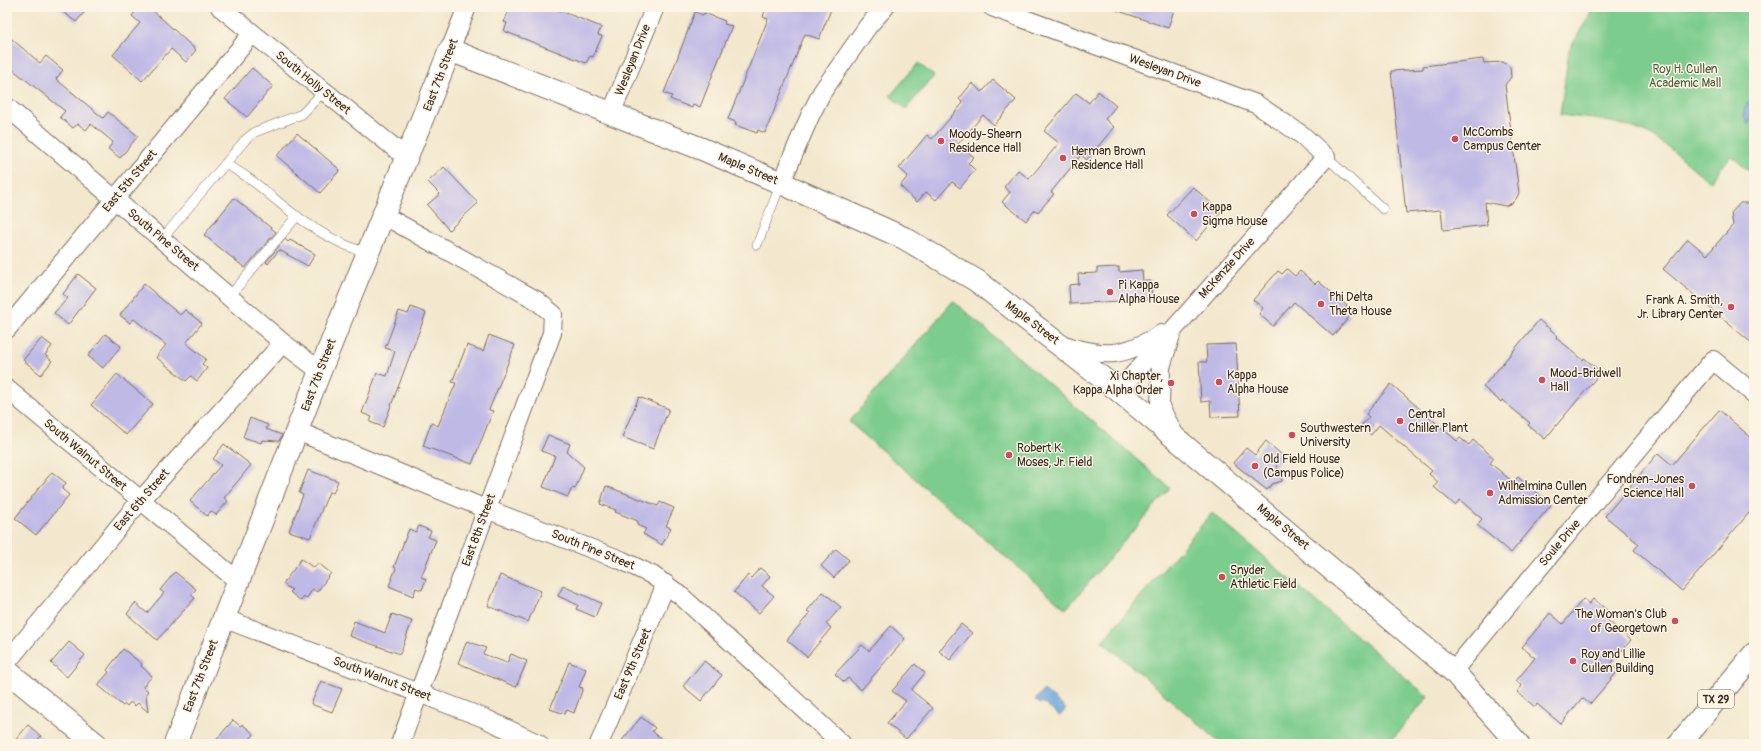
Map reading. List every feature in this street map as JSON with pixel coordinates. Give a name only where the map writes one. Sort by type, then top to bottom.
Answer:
[{"type":"street","name":"South Holly Street","points":[[220,7],[407,158]]},
{"type":"street","name":"East 7th Street","points":[[174,744],[320,371],[467,7]]},
{"type":"street","name":"Wesleyan Drive","points":[[611,114],[655,7]]},
{"type":"street","points":[[781,183],[822,92],[868,26],[885,7]]},
{"type":"street","name":"Wesleyan Drive","points":[[992,7],[1256,104],[1302,135],[1326,157]]},
{"type":"street","name":"East 5th Street","points":[[7,329],[252,34]]},
{"type":"street","name":"Maple Street","points":[[450,50],[702,149],[781,183],[904,238],[977,281],[1119,390],[1453,671],[1518,744]]},
{"type":"street","name":"South Pine Street","points":[[7,107],[283,343],[320,371]]},
{"type":"street","name":"McKenzie Drive","points":[[1119,390],[1175,325],[1326,157]]},
{"type":"street","name":"East 8th Street","points":[[383,216],[536,300],[553,314],[552,332],[400,744]]},
{"type":"street","name":"McKenzie Drive","points":[[1060,344],[1089,353],[1105,354],[1119,352],[1142,345],[1175,325]]},
{"type":"street","name":"McKenzie Drive","points":[[1174,436],[1160,407],[1161,368],[1167,345],[1175,325]]},
{"type":"street","name":"East 6th Street","points":[[7,662],[140,501],[283,343]]},
{"type":"street","name":"Soule Drive","points":[[1453,671],[1713,360],[1754,394]]},
{"type":"street","name":"South Walnut Street","points":[[7,389],[238,581]]},
{"type":"street","name":"South Pine Street","points":[[297,432],[486,509],[621,560],[652,575],[666,584],[840,744]]},
{"type":"street","name":"East 9th Street","points":[[599,744],[666,584]]},
{"type":"street","name":"South Walnut Street","points":[[223,618],[484,718],[539,744]]},
{"type":"street","name":"TX 29","points":[[1679,744],[1751,664]]},
{"type":"street","points":[[7,671],[96,744]]},
{"type":"lane","points":[[162,239],[245,140],[255,132],[302,114],[324,91]]},
{"type":"lane","points":[[1326,157],[1383,209]]},
{"type":"lane","points":[[225,164],[242,172],[304,222],[350,248],[368,253]]},
{"type":"lane","points":[[757,245],[781,183]]},
{"type":"lane","points":[[229,297],[297,216]]},
{"type":"green space","name":"Roy H. Cullen Academic Mall","points":[[1594,7],[1754,7],[1754,175],[1731,156],[1710,182],[1669,148],[1644,132],[1621,124],[1560,115],[1569,50]]},
{"type":"green space","points":[[918,63],[934,76],[906,109],[890,96]]},
{"type":"green space","name":"Robert K. Moses, Jr. Field","points":[[953,301],[1170,488],[1066,609],[849,422]]},
{"type":"green space","name":"Snyder Athletic Field","points":[[1212,513],[1428,697],[1388,744],[1222,744],[1102,641]]},
{"type":"water","points":[[1754,97],[1753,118],[1748,124],[1744,113],[1748,102]]},
{"type":"water","points":[[1044,690],[1066,709],[1060,716],[1042,702],[1040,704],[1035,700]]},
{"type":"building","points":[[57,7],[89,7],[76,22]]},
{"type":"building","points":[[139,7],[149,7],[196,50],[186,62],[171,49],[142,81],[113,55],[140,23],[132,16]]},
{"type":"building","points":[[510,7],[551,7],[601,27],[598,35],[602,36],[593,57],[590,56],[586,63],[504,31],[507,23],[504,22]]},
{"type":"building","points":[[766,7],[832,7],[819,39],[805,34],[765,133],[758,130],[757,133],[735,125],[736,122],[728,119],[768,19],[763,17]]},
{"type":"building","points":[[1113,7],[1175,7],[1168,28],[1113,9]]},
{"type":"building","points":[[695,12],[703,15],[704,13],[725,21],[724,24],[732,26],[700,107],[693,104],[692,108],[670,99],[672,96],[664,93]]},
{"type":"building","points":[[7,35],[40,63],[46,56],[63,70],[56,79],[103,118],[108,112],[138,136],[120,158],[108,149],[113,142],[91,124],[86,130],[78,124],[73,128],[60,117],[65,111],[7,65]]},
{"type":"building","name":"McCombs Campus Center","points":[[1483,59],[1484,63],[1503,62],[1510,67],[1511,77],[1505,85],[1519,193],[1512,203],[1505,206],[1485,202],[1487,225],[1443,230],[1441,210],[1406,213],[1391,71],[1423,69],[1423,66]]},
{"type":"building","points":[[252,68],[273,86],[247,117],[225,99]]},
{"type":"building","name":"Moody-Shearn Residence Hall","points":[[993,80],[1016,100],[994,125],[983,115],[958,144],[974,157],[968,163],[975,170],[960,188],[952,182],[936,200],[926,192],[917,202],[900,186],[908,176],[899,168],[927,135],[932,139],[963,103],[959,99],[972,83],[982,92]]},
{"type":"building","name":"Herman Brown Residence Hall","points":[[1098,91],[1116,106],[1105,119],[1114,127],[1087,160],[1081,155],[1051,192],[1054,194],[1038,212],[1035,210],[1026,221],[1002,202],[1010,192],[1004,187],[1018,170],[1029,179],[1059,143],[1044,131],[1076,93],[1089,103]]},
{"type":"building","points":[[297,133],[340,170],[320,193],[277,156]]},
{"type":"building","points":[[444,167],[478,203],[449,230],[427,205],[440,194],[428,182]]},
{"type":"building","name":"Kappa Sigma House","points":[[1193,187],[1221,212],[1196,241],[1167,215]]},
{"type":"building","points":[[234,198],[276,232],[245,268],[204,235]]},
{"type":"building","name":"Frank A. Smith, Jr. Library Center","points":[[1740,203],[1754,203],[1754,345],[1663,269],[1688,239],[1707,255],[1733,225],[1731,213]]},
{"type":"building","points":[[285,239],[288,242],[290,240],[315,254],[308,266],[279,250],[268,264],[266,262]]},
{"type":"building","name":"Pi Kappa Alpha House","points":[[1119,267],[1119,272],[1142,270],[1143,281],[1151,281],[1152,299],[1070,304],[1069,285],[1079,284],[1078,274],[1097,273],[1097,268]]},
{"type":"building","name":"Phi Delta Theta House","points":[[1287,269],[1295,276],[1300,271],[1315,284],[1318,281],[1347,306],[1344,310],[1350,316],[1333,336],[1294,302],[1273,326],[1259,314],[1263,308],[1253,300],[1278,271],[1282,274]]},
{"type":"building","points":[[78,274],[96,288],[68,325],[54,313],[68,298],[63,294]]},
{"type":"building","points":[[144,284],[180,315],[185,310],[202,323],[186,343],[206,359],[202,364],[207,368],[197,381],[191,376],[186,381],[156,357],[166,345],[134,319],[130,323],[120,315]]},
{"type":"building","points":[[411,307],[426,313],[383,427],[370,422],[372,417],[362,413],[377,373],[387,376],[395,351],[385,348],[399,311],[408,314]]},
{"type":"building","name":"Mood-Bridwell Hall","points":[[1539,320],[1558,336],[1556,338],[1583,360],[1584,358],[1601,372],[1545,439],[1528,425],[1530,423],[1502,400],[1501,402],[1483,387]]},
{"type":"building","points":[[105,334],[121,346],[103,368],[88,356]]},
{"type":"building","points":[[489,335],[515,345],[489,410],[493,411],[472,464],[423,446],[431,423],[438,426],[456,383],[452,382],[467,345],[483,351]]},
{"type":"building","points":[[42,338],[52,346],[45,355],[52,361],[41,375],[23,360]]},
{"type":"building","name":"Kappa Alpha House","points":[[1236,344],[1240,416],[1211,417],[1210,401],[1201,402],[1199,362],[1207,362],[1206,345]]},
{"type":"building","points":[[117,374],[153,404],[126,435],[91,405]]},
{"type":"building","name":"Wilhelmina Cullen Admission Center","points":[[1391,384],[1457,441],[1460,438],[1469,445],[1473,440],[1494,458],[1490,463],[1513,482],[1518,477],[1551,505],[1511,553],[1477,525],[1482,519],[1460,500],[1455,505],[1434,487],[1438,482],[1429,474],[1432,471],[1379,425],[1371,435],[1361,426],[1369,417],[1366,414]]},
{"type":"building","points":[[639,397],[669,409],[653,449],[622,437]]},
{"type":"building","name":"Fondren-Jones Science Hall","points":[[1719,410],[1754,440],[1754,507],[1682,591],[1634,550],[1639,544],[1605,516],[1658,453],[1672,465]]},
{"type":"building","points":[[250,418],[268,425],[266,429],[282,435],[279,441],[262,440],[261,443],[243,437]]},
{"type":"building","points":[[548,435],[570,444],[567,452],[584,467],[575,489],[572,488],[568,497],[543,487],[555,456],[541,451]]},
{"type":"building","name":"Old Field House (Campus Police)","points":[[1266,441],[1283,456],[1276,465],[1282,481],[1272,484],[1267,490],[1233,463],[1246,448],[1255,455]]},
{"type":"building","points":[[224,444],[251,465],[224,498],[228,501],[216,515],[211,511],[207,516],[190,501],[221,465],[213,459]]},
{"type":"building","points":[[308,470],[338,481],[333,493],[329,492],[310,538],[289,531],[303,495],[299,493]]},
{"type":"building","points":[[52,472],[66,483],[62,489],[69,495],[36,535],[15,518]]},
{"type":"building","points":[[606,486],[658,506],[660,502],[674,508],[666,526],[671,528],[662,545],[643,534],[646,529],[637,525],[638,521],[600,504]]},
{"type":"building","points":[[419,526],[431,531],[428,537],[436,540],[421,577],[426,579],[422,590],[416,588],[413,596],[389,586],[396,568],[394,567],[409,529],[416,532]]},
{"type":"building","points":[[836,549],[849,560],[834,578],[821,566]]},
{"type":"building","points":[[301,559],[314,568],[318,563],[331,573],[317,592],[313,589],[306,599],[304,597],[301,601],[290,592],[292,590],[283,584]]},
{"type":"building","points":[[760,568],[770,576],[762,586],[774,596],[759,613],[734,592],[748,575],[751,578]]},
{"type":"building","points":[[175,572],[196,589],[191,595],[195,598],[157,640],[127,614],[135,603],[147,613],[164,593],[160,590]]},
{"type":"building","points":[[500,575],[541,591],[528,622],[488,606]]},
{"type":"building","points":[[563,586],[601,603],[595,617],[576,609],[578,605],[558,596]]},
{"type":"building","points":[[823,592],[841,607],[826,624],[831,628],[807,657],[787,640],[810,613],[807,611]]},
{"type":"building","name":"Roy and Lillie Cullen Building","points":[[1583,599],[1589,604],[1593,599],[1612,614],[1607,620],[1631,640],[1611,664],[1618,671],[1590,704],[1582,698],[1561,724],[1537,704],[1535,707],[1517,692],[1522,686],[1516,681],[1535,658],[1522,647],[1550,613],[1563,624]]},
{"type":"building","points":[[392,614],[412,621],[400,654],[349,636],[354,621],[385,633]]},
{"type":"building","points":[[961,624],[972,633],[950,660],[939,651]]},
{"type":"building","points":[[891,626],[905,639],[861,690],[848,678],[844,682],[835,674],[862,645],[869,651]]},
{"type":"building","points":[[467,641],[486,648],[483,654],[507,663],[511,654],[527,661],[516,687],[458,663]]},
{"type":"building","points":[[69,642],[85,655],[67,677],[51,663]]},
{"type":"building","points":[[123,649],[142,664],[141,666],[152,676],[143,687],[148,691],[146,694],[148,712],[138,703],[135,706],[130,702],[127,706],[125,704],[123,706],[98,685],[109,672],[107,670]]},
{"type":"building","points":[[704,661],[722,675],[701,701],[683,686]]},
{"type":"building","points":[[569,662],[586,669],[579,687],[583,688],[574,713],[567,710],[565,714],[550,709]]},
{"type":"building","points":[[915,664],[925,673],[911,690],[933,708],[906,739],[887,723],[906,701],[892,691]]},
{"type":"building","points":[[321,681],[342,689],[332,712],[311,704]]},
{"type":"building","points":[[641,717],[655,728],[652,731],[668,744],[619,744]]},
{"type":"building","points":[[233,720],[240,726],[242,724],[254,734],[246,744],[213,744]]},
{"type":"building","points":[[28,725],[41,736],[34,744],[12,744]]},
{"type":"place","name":"McCombs Campus Center","points":[[1455,139]]},
{"type":"place","name":"Moody-Shearn Residence Hall","points":[[941,141]]},
{"type":"place","name":"Herman Brown Residence Hall","points":[[1063,158]]},
{"type":"place","name":"Kappa Sigma House","points":[[1194,214]]},
{"type":"place","name":"Pi Kappa Alpha House","points":[[1110,292]]},
{"type":"place","name":"Phi Delta Theta House","points":[[1321,304]]},
{"type":"place","name":"Frank A. Smith, Jr. Library Center","points":[[1731,307]]},
{"type":"place","name":"Mood-Bridwell Hall","points":[[1542,380]]},
{"type":"place","name":"Kappa Alpha House","points":[[1219,382]]},
{"type":"place","name":"Xi Chapter, Kappa Alpha Order","points":[[1171,383]]},
{"type":"place","name":"Central Chiller Plant","points":[[1400,421]]},
{"type":"place","name":"Southwestern University","points":[[1292,435]]},
{"type":"place","name":"Robert K. Moses, Jr. Field","points":[[1009,455]]},
{"type":"place","name":"Old Field House (Campus Police)","points":[[1255,466]]},
{"type":"place","name":"Fondren-Jones Science Hall","points":[[1692,486]]},
{"type":"place","name":"Wilhelmina Cullen Admission Center","points":[[1490,493]]},
{"type":"place","name":"Snyder Athletic Field","points":[[1222,577]]},
{"type":"place","name":"The Woman's Club of Georgetown","points":[[1675,621]]},
{"type":"place","name":"Roy and Lillie Cullen Building","points":[[1573,661]]}]
